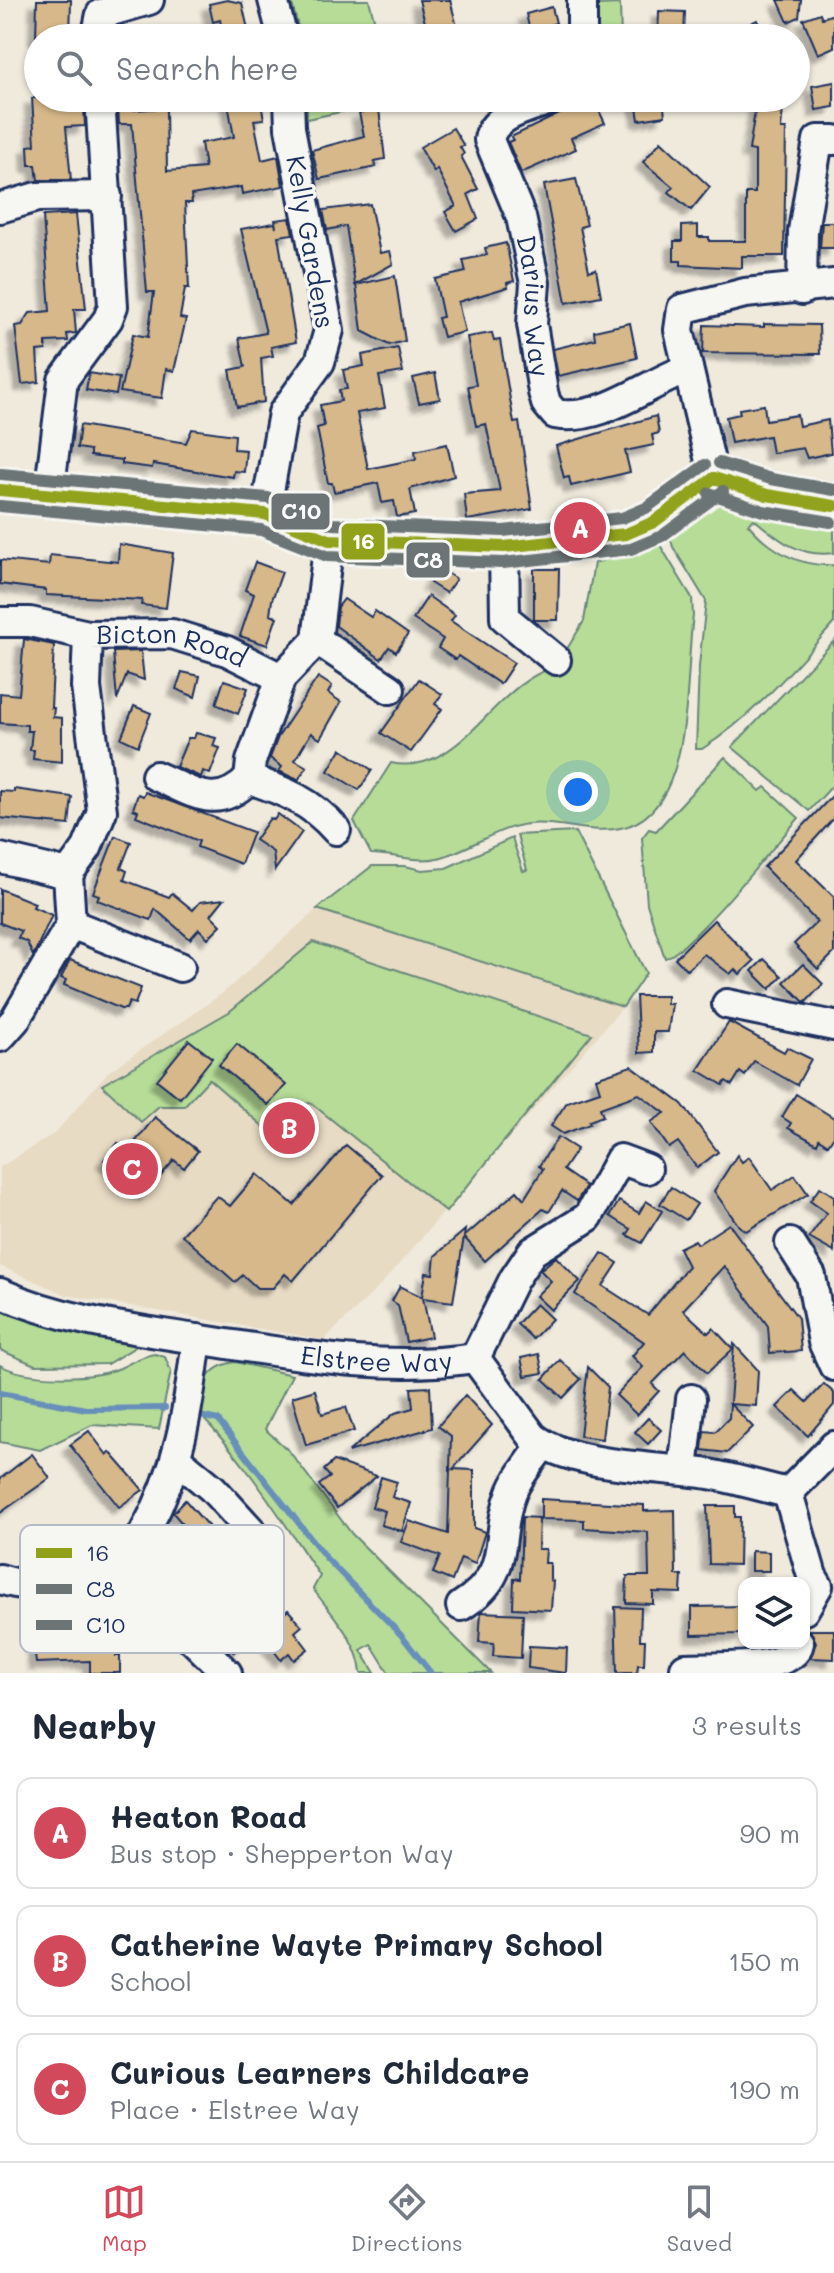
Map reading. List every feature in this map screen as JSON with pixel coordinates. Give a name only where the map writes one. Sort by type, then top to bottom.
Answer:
[{"type":"street","points":[[99,24],[101,14],[149,0]]},
{"type":"street","points":[[273,0],[279,24]]},
{"type":"street","points":[[582,0],[582,24]]},
{"type":"street","points":[[49,495],[63,380],[108,319],[113,306],[101,112]]},
{"type":"street","name":"Kelly Gardens","points":[[265,514],[283,413],[320,362],[329,330],[289,112]]},
{"type":"street","name":"Darius Way","points":[[520,112],[500,120],[492,129],[489,140],[521,217],[535,283],[532,324],[546,403],[555,414],[575,415],[626,400],[650,385],[688,369]]},
{"type":"street","points":[[802,290],[803,231],[818,140],[834,140]]},
{"type":"street","points":[[0,208],[37,197],[107,196]]},
{"type":"street","points":[[714,478],[678,322],[682,309],[745,293],[802,290],[834,284]]},
{"type":"street","points":[[714,478],[767,495],[834,506]]},
{"type":"street","points":[[0,490],[265,514],[329,540],[504,547],[626,534],[654,522],[714,478]]},
{"type":"street","points":[[156,776],[216,799],[231,794],[249,779],[251,761],[281,678],[317,640],[329,540]]},
{"type":"street","points":[[504,547],[505,618],[556,660]]},
{"type":"street","points":[[0,622],[30,622],[88,635]]},
{"type":"street","name":"Bicton Road","points":[[68,874],[91,840],[102,811],[86,687],[88,635],[172,634],[227,651],[281,678]]},
{"type":"street","points":[[317,640],[390,689]]},
{"type":"street","points":[[249,779],[289,793],[314,808],[336,830]]},
{"type":"street","points":[[0,858],[68,874],[71,924],[15,1020],[0,1037]]},
{"type":"street","points":[[71,924],[180,967]]},
{"type":"street","points":[[727,1004],[834,1026]]},
{"type":"street","points":[[475,1358],[514,1279],[532,1252],[588,1217],[620,1159],[647,1169]]},
{"type":"street","points":[[790,1243],[811,1276],[824,1346],[834,1366]]},
{"type":"street","name":"Elstree Way","points":[[0,1293],[68,1317],[369,1365],[475,1358],[521,1422],[542,1445]]},
{"type":"street","points":[[146,1525],[178,1460],[197,1339]]},
{"type":"street","points":[[683,1470],[691,1399]]},
{"type":"street","points":[[461,1606],[481,1591],[494,1570],[502,1550],[511,1493],[542,1445],[579,1456],[683,1470],[788,1493]]},
{"type":"street","points":[[788,1493],[834,1446]]},
{"type":"street","points":[[178,1460],[212,1488],[246,1525]]},
{"type":"street","points":[[788,1493],[819,1596]]},
{"type":"street","points":[[0,1579],[20,1584]]},
{"type":"street","points":[[685,1668],[776,1664],[792,1657],[796,1649]]},
{"type":"street","points":[[207,1653],[227,1673]]},
{"type":"shaded area","points":[[317,909],[623,1007],[378,1288],[324,1340],[66,1295],[0,1266],[0,1167],[55,1133],[108,1072],[223,993]]},
{"type":"green space","points":[[291,0],[369,0],[375,24],[297,24]]},
{"type":"green space","points":[[620,4],[621,24],[593,24],[595,5]]},
{"type":"green space","points":[[307,112],[340,112],[307,119]]},
{"type":"green space","points":[[743,497],[834,521],[834,553],[822,554],[791,546],[754,519],[748,524],[766,542],[787,555],[809,563],[834,565],[834,623],[756,707],[721,736],[702,749],[696,749],[699,666],[706,601],[673,547],[667,525],[712,498]]},
{"type":"green space","points":[[660,545],[692,598],[693,616],[681,741],[673,773],[661,800],[642,820],[615,829],[529,824],[505,829],[438,858],[371,854],[354,821],[391,763],[416,764],[438,756],[458,743],[514,690],[534,676],[556,667],[584,621],[594,563]]},
{"type":"green space","points":[[834,641],[834,784],[809,811],[732,747]]},
{"type":"green space","points":[[725,757],[760,791],[765,787],[799,818],[712,918],[676,952],[665,958],[647,904],[642,838],[649,829],[656,831]]},
{"type":"green space","points":[[575,832],[646,973],[623,1007],[317,909],[372,866],[405,866],[422,870],[446,868],[512,838],[523,871],[527,870],[517,835]]},
{"type":"green space","points":[[313,942],[592,1034],[446,1212],[311,1103],[286,1106],[266,1129],[209,1079],[184,1106],[159,1106],[141,1122],[102,1085],[229,1012]]},
{"type":"green space","points":[[0,1305],[140,1344],[107,1364],[35,1365],[0,1350]]},
{"type":"green space","points":[[155,1354],[165,1357],[171,1371],[159,1429],[92,1425],[40,1450],[0,1442],[0,1365],[42,1376],[93,1375]]},
{"type":"green space","points":[[235,1362],[292,1375],[265,1429],[289,1451],[352,1534],[491,1673],[389,1673],[371,1644],[361,1650],[375,1673],[361,1673],[350,1639],[313,1589],[320,1576],[247,1470],[198,1413],[201,1394],[211,1373]]},
{"type":"building","points":[[37,0],[71,0],[70,24],[36,24]]},
{"type":"building","points":[[227,0],[242,3],[247,24],[221,24],[220,20],[213,22],[209,4]]},
{"type":"building","points":[[419,0],[450,0],[456,24],[425,24]]},
{"type":"building","points":[[778,0],[801,0],[799,17],[788,22]]},
{"type":"building","points":[[552,7],[556,23],[528,24],[526,14]]},
{"type":"building","points":[[659,11],[685,12],[685,24],[659,24]]},
{"type":"building","points":[[820,13],[822,18],[834,14],[834,47],[818,54],[810,35],[810,24],[805,24],[803,19]]},
{"type":"building","points":[[834,82],[834,107],[816,110],[812,86]]},
{"type":"building","points":[[33,112],[84,112],[85,126],[66,127],[71,180],[38,180],[36,165],[29,165],[28,146],[35,145]]},
{"type":"building","points":[[118,112],[166,112],[167,171],[205,168],[201,143],[234,137],[230,112],[263,112],[264,119],[254,120],[262,160],[278,156],[283,186],[242,194],[241,187],[191,195],[192,203],[185,203],[189,288],[185,288],[180,318],[186,319],[174,371],[166,369],[162,398],[120,392],[133,334],[148,337],[154,292],[147,292],[132,124],[119,124]]},
{"type":"building","points":[[379,112],[385,159],[374,161],[376,167],[319,179],[312,150],[364,136],[359,113]]},
{"type":"building","points":[[564,112],[600,112],[605,123],[571,138],[576,149],[521,173],[508,142],[513,140],[511,137]]},
{"type":"building","points":[[638,112],[665,112],[665,116],[639,120]]},
{"type":"building","points":[[755,112],[783,112],[781,129],[786,129],[784,256],[742,256],[742,268],[681,265],[681,261],[674,261],[674,241],[682,241],[682,226],[698,225],[698,237],[709,237],[709,241],[746,241],[746,193],[755,193],[755,151],[749,150]]},
{"type":"building","points":[[453,128],[464,146],[460,147],[464,154],[461,156],[478,189],[468,194],[478,219],[456,231],[445,212],[456,206],[437,169],[434,172],[420,147]]},
{"type":"building","points":[[661,141],[710,187],[691,210],[669,192],[673,187],[643,162]]},
{"type":"building","points":[[576,179],[587,225],[580,227],[589,271],[596,269],[601,296],[566,303],[544,185]]},
{"type":"building","points":[[370,204],[380,253],[390,251],[393,264],[355,285],[346,226],[327,230],[323,210]]},
{"type":"building","points":[[76,214],[86,309],[74,309],[76,333],[67,334],[68,341],[46,342],[46,350],[37,351],[39,382],[22,384],[15,326],[22,325],[30,313],[50,311],[43,216]]},
{"type":"building","points":[[290,218],[293,234],[278,236],[296,342],[271,347],[273,356],[261,358],[264,402],[237,407],[230,370],[245,367],[239,338],[266,333],[241,229],[275,223],[276,228],[275,220]]},
{"type":"building","points":[[822,222],[834,222],[834,248],[820,248]]},
{"type":"building","points":[[506,243],[514,281],[507,283],[508,287],[458,302],[465,332],[443,337],[438,318],[443,317],[435,279],[466,272],[463,260],[487,255],[485,248]]},
{"type":"building","points":[[395,276],[405,341],[389,345],[362,331],[356,285]]},
{"type":"building","points":[[630,323],[637,358],[558,376],[553,349],[595,339],[594,331]]},
{"type":"building","points":[[764,324],[819,325],[820,354],[703,353],[704,325],[764,327]]},
{"type":"building","points":[[492,333],[494,341],[500,340],[514,423],[519,422],[532,509],[467,520],[464,494],[500,491],[486,424],[476,426],[468,386],[476,385],[467,337]]},
{"type":"building","points":[[398,348],[403,372],[379,376],[385,408],[357,413],[368,469],[416,459],[415,451],[447,444],[454,476],[410,489],[415,514],[397,517],[394,501],[382,503],[378,483],[334,492],[332,483],[328,483],[317,428],[324,426],[320,405],[341,401],[339,390],[347,389],[343,370],[364,366],[362,355]]},
{"type":"building","points":[[89,373],[119,378],[116,395],[86,390]]},
{"type":"building","points":[[435,373],[440,399],[419,403],[413,378]]},
{"type":"building","points":[[764,405],[766,420],[797,415],[799,426],[828,420],[831,453],[807,458],[803,448],[772,453],[769,436],[731,443],[726,417],[740,414],[739,409]]},
{"type":"building","points":[[656,416],[659,433],[652,435],[654,445],[625,451],[630,472],[571,486],[569,477],[564,478],[556,446]]},
{"type":"building","points":[[80,425],[186,443],[192,429],[235,435],[234,449],[246,450],[244,472],[234,471],[233,477],[153,464],[152,468],[122,464],[122,460],[90,456],[90,450],[77,448]]},
{"type":"building","points":[[119,544],[173,553],[166,608],[141,605],[142,600],[46,595],[46,590],[0,584],[0,560],[49,565],[50,555],[118,562]]},
{"type":"building","points":[[255,562],[282,572],[270,615],[277,617],[267,645],[240,636],[254,594],[245,590]]},
{"type":"building","points":[[439,568],[456,579],[446,593],[430,583]]},
{"type":"building","points":[[534,569],[559,569],[558,620],[534,620]]},
{"type":"building","points":[[428,596],[455,615],[451,621],[514,663],[500,684],[458,656],[456,660],[438,648],[443,639],[413,619]]},
{"type":"building","points":[[344,599],[371,617],[375,611],[408,634],[396,652],[389,647],[381,659],[336,626],[338,607]]},
{"type":"building","points":[[24,639],[54,645],[51,708],[54,708],[53,717],[62,718],[62,762],[33,759],[34,750],[30,750],[32,731],[27,731],[27,725],[0,723],[0,693],[19,695]]},
{"type":"building","points":[[141,651],[144,680],[127,674],[117,700],[113,652]]},
{"type":"building","points":[[182,672],[200,676],[195,697],[176,689]]},
{"type":"building","points":[[318,677],[332,686],[328,693],[341,702],[320,739],[311,733],[295,760],[307,767],[298,780],[279,771],[282,767],[270,758],[278,737]]},
{"type":"building","points":[[419,679],[442,694],[435,704],[442,709],[411,752],[381,733]]},
{"type":"building","points":[[224,680],[248,688],[238,714],[216,704]]},
{"type":"building","points":[[134,706],[151,713],[138,746],[121,738]]},
{"type":"building","points":[[196,733],[216,738],[213,746],[220,748],[210,774],[203,771],[201,777],[176,767],[188,738],[194,738]]},
{"type":"building","points":[[341,749],[372,770],[359,790],[328,771]]},
{"type":"building","points":[[14,789],[72,797],[69,825],[0,818],[0,791],[14,792]]},
{"type":"building","points":[[145,792],[253,832],[241,864],[197,847],[199,841],[136,816],[138,811],[133,809],[138,794],[143,796]]},
{"type":"building","points":[[834,794],[834,818],[796,860],[834,897],[834,953],[818,969],[794,944],[817,922],[764,867]]},
{"type":"building","points":[[278,814],[302,832],[275,870],[273,852],[255,840],[270,818],[274,820]]},
{"type":"building","points":[[115,836],[131,842],[121,868],[127,871],[124,880],[169,897],[172,893],[193,910],[200,902],[224,899],[211,915],[221,925],[208,938],[199,929],[190,939],[155,909],[151,920],[97,900],[99,895],[93,893]]},
{"type":"building","points":[[0,889],[35,903],[33,907],[52,915],[33,956],[27,942],[18,938],[21,931],[0,923]]},
{"type":"building","points":[[714,920],[754,961],[740,974],[735,969],[730,974],[704,954],[687,970],[675,958]]},
{"type":"building","points":[[764,959],[782,976],[770,989],[752,971]]},
{"type":"building","points":[[70,960],[141,988],[135,1004],[129,1002],[126,1009],[121,1009],[64,985],[66,980],[61,978]]},
{"type":"building","points":[[803,964],[823,984],[805,1003],[784,982]]},
{"type":"building","points":[[636,996],[667,996],[667,1004],[672,1004],[668,1032],[654,1032],[654,1052],[639,1053]]},
{"type":"building","points":[[729,1022],[784,1052],[787,1047],[811,1059],[797,1085],[754,1061],[745,1076],[740,1072],[732,1085],[726,1081],[723,1085],[698,1070]]},
{"type":"building","points":[[189,1040],[212,1058],[180,1098],[157,1080]]},
{"type":"building","points":[[237,1044],[286,1085],[268,1105],[219,1065]]},
{"type":"building","points":[[631,1066],[682,1104],[718,1152],[697,1168],[678,1142],[669,1148],[651,1122],[665,1113],[639,1094],[600,1108],[603,1116],[563,1134],[551,1126],[567,1102],[600,1091],[596,1078]]},
{"type":"building","points":[[796,1094],[834,1118],[834,1136],[828,1145],[819,1139],[817,1144],[788,1128],[791,1123],[782,1117]]},
{"type":"building","points":[[155,1117],[198,1151],[184,1168],[174,1160],[146,1194],[104,1160],[118,1143],[128,1151]]},
{"type":"building","points":[[558,1137],[577,1149],[563,1170],[586,1186],[577,1201],[562,1191],[549,1212],[543,1209],[485,1261],[464,1237],[517,1191],[524,1199],[543,1169],[539,1166]]},
{"type":"building","points":[[346,1145],[382,1175],[293,1281],[285,1274],[273,1288],[257,1288],[243,1275],[235,1282],[182,1235],[217,1196],[230,1206],[257,1174],[294,1205]]},
{"type":"building","points":[[737,1155],[742,1162],[749,1157],[772,1190],[795,1175],[808,1194],[746,1231],[714,1191]]},
{"type":"building","points":[[671,1187],[697,1204],[686,1220],[660,1204]]},
{"type":"building","points":[[820,1187],[834,1196],[834,1252],[809,1238],[827,1213],[810,1201]]},
{"type":"building","points":[[619,1201],[639,1213],[646,1201],[662,1211],[642,1243],[627,1235],[631,1229],[610,1216]]},
{"type":"building","points":[[729,1224],[798,1318],[801,1351],[770,1353],[768,1326],[724,1266],[683,1310],[708,1333],[713,1328],[733,1349],[707,1373],[685,1350],[652,1384],[659,1391],[637,1415],[616,1395],[643,1367],[632,1356],[644,1342],[575,1294],[602,1253],[618,1263],[603,1286],[648,1315],[688,1266],[679,1248],[695,1240],[698,1244]]},
{"type":"building","points":[[465,1230],[453,1302],[423,1298],[431,1337],[406,1342],[398,1305],[392,1301],[400,1286],[422,1297],[426,1273],[433,1274],[435,1256]]},
{"type":"building","points":[[556,1257],[580,1281],[551,1310],[536,1296],[551,1281],[540,1270]]},
{"type":"building","points":[[536,1304],[552,1319],[533,1339],[517,1324]]},
{"type":"building","points":[[734,1344],[758,1370],[756,1406],[730,1404],[753,1427],[727,1453],[702,1450],[704,1431],[715,1432],[729,1418]]},
{"type":"building","points":[[539,1354],[543,1373],[525,1376],[521,1358]]},
{"type":"building","points":[[560,1360],[581,1379],[563,1398],[543,1379]]},
{"type":"building","points":[[588,1367],[608,1387],[602,1439],[580,1436]]},
{"type":"building","points":[[824,1384],[834,1393],[834,1405],[808,1436],[777,1407],[794,1390],[807,1402]]},
{"type":"building","points":[[430,1387],[432,1428],[348,1452],[395,1413],[413,1408],[411,1388]]},
{"type":"building","points":[[315,1390],[322,1414],[346,1407],[354,1431],[306,1445],[292,1397]]},
{"type":"building","points":[[465,1395],[492,1425],[453,1469],[474,1470],[474,1528],[485,1532],[475,1564],[461,1558],[452,1581],[433,1573],[440,1556],[401,1542],[409,1521],[448,1534],[451,1436],[438,1426]]},
{"type":"building","points":[[648,1418],[661,1430],[648,1444],[635,1432]]},
{"type":"building","points":[[89,1431],[107,1455],[110,1452],[143,1490],[119,1507],[70,1445]]},
{"type":"building","points":[[32,1454],[50,1478],[0,1513],[0,1479]]},
{"type":"building","points":[[334,1461],[377,1476],[337,1508],[319,1485],[330,1477],[324,1470]]},
{"type":"building","points":[[381,1477],[397,1482],[392,1497],[411,1503],[402,1531],[381,1525],[385,1511],[372,1507]]},
{"type":"building","points":[[541,1499],[644,1505],[644,1511],[675,1510],[676,1575],[682,1575],[681,1593],[653,1592],[653,1604],[626,1603],[627,1576],[649,1576],[648,1532],[584,1528],[584,1520],[541,1519]]},
{"type":"building","points":[[185,1500],[207,1525],[180,1525],[182,1523],[173,1513]]},
{"type":"building","points":[[707,1506],[735,1506],[735,1517],[740,1517],[739,1565],[709,1564]]},
{"type":"building","points":[[522,1517],[539,1518],[538,1549],[546,1549],[545,1563],[550,1563],[550,1580],[553,1581],[551,1610],[513,1608],[514,1578],[520,1579]]},
{"type":"building","points":[[751,1551],[769,1552],[769,1571],[751,1571]]},
{"type":"building","points":[[738,1606],[738,1634],[692,1635],[692,1607]]},
{"type":"building","points":[[615,1607],[641,1608],[640,1640],[645,1640],[644,1665],[638,1665],[637,1673],[617,1673]]},
{"type":"building","points":[[288,1610],[302,1626],[295,1632],[308,1649],[294,1660],[289,1653],[281,1660],[276,1653],[284,1653],[284,1614]]},
{"type":"building","points":[[481,1612],[523,1614],[521,1658],[493,1656],[494,1643],[479,1642]]},
{"type":"building","points":[[810,1630],[834,1630],[834,1659],[810,1658],[816,1642]]},
{"type":"building","points":[[529,1646],[567,1648],[566,1673],[528,1668]]},
{"type":"building","points":[[35,1653],[116,1653],[116,1656],[120,1656],[120,1673],[90,1673],[90,1661],[36,1663]]},
{"type":"waterway","points":[[0,1393],[86,1409],[165,1408]]},
{"type":"waterway","points":[[196,1415],[218,1420],[326,1558],[401,1635],[431,1673]]},
{"type":"transit line","name":"C10","points":[[719,463],[771,479],[834,490]]},
{"type":"transit line","name":"C10","points":[[1,474],[268,498],[332,524],[503,531],[622,518],[646,508],[705,465]]},
{"type":"transit line","name":"16","points":[[714,478],[767,495],[834,506]]},
{"type":"transit line","name":"16","points":[[0,490],[265,514],[329,540],[504,547],[626,534],[654,522],[714,478]]},
{"type":"transit line","name":"C8","points":[[0,506],[261,530],[327,556],[503,563],[631,549],[662,536],[723,491]]},
{"type":"transit line","name":"C8","points":[[709,493],[763,511],[831,522]]},
{"type":"place","name":"Heaton Road","points":[[580,528]]},
{"type":"place","name":"Catherine Wayte Primary School","points":[[289,1128]]},
{"type":"place","name":"Curious Learners Childcare","points":[[132,1169]]}]
